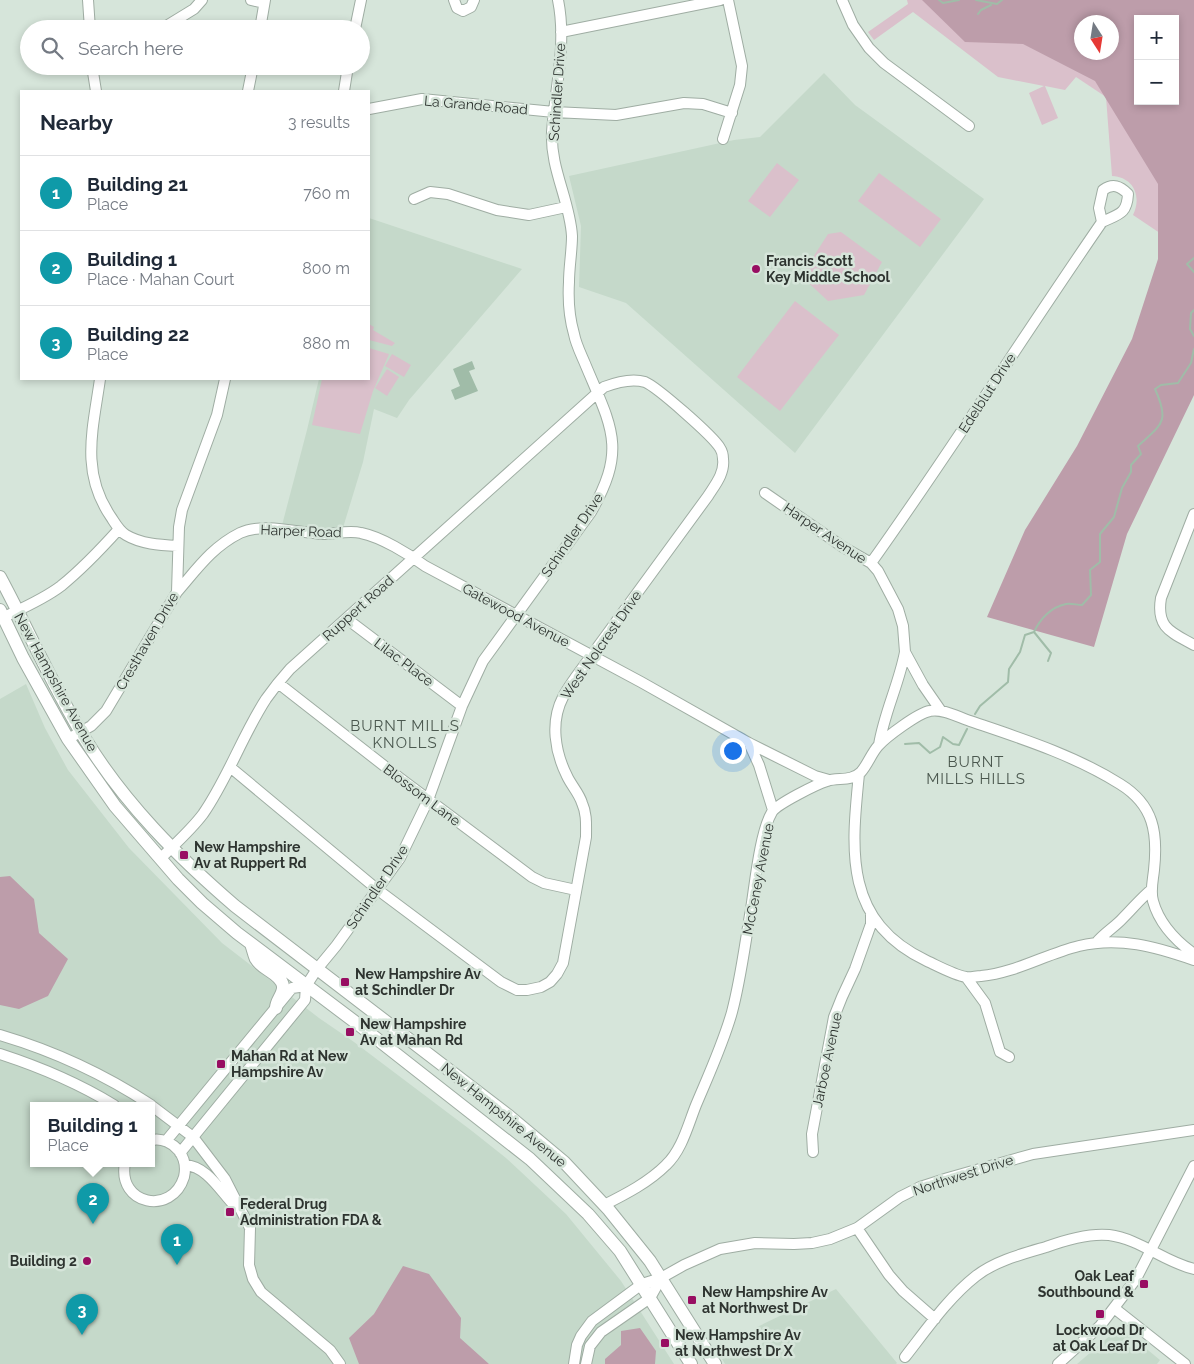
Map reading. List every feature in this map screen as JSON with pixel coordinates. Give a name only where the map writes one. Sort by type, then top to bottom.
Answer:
[{"type":"main road","name":"New Hampshire Avenue","points":[[0,578],[81,732],[125,795],[171,848],[235,906],[538,1139],[564,1162],[629,1234],[661,1278],[715,1364]]},
{"type":"main road","name":"New Hampshire Avenue","points":[[2,614],[68,739],[115,806],[178,879],[202,903],[251,944],[363,1028],[530,1159],[588,1214],[620,1251],[691,1364]]},
{"type":"main road","points":[[251,944],[256,960],[281,980],[284,988],[274,1009]]},
{"type":"street","points":[[88,0],[89,20]]},
{"type":"street","points":[[177,20],[194,10],[202,0]]},
{"type":"street","points":[[251,0],[265,2],[262,20]]},
{"type":"street","points":[[357,20],[360,0]]},
{"type":"street","points":[[454,0],[457,8],[463,11],[471,8],[474,0]]},
{"type":"street","name":"Schindler Drive","points":[[180,1153],[305,1000],[306,986],[317,969],[378,890],[400,858],[428,800],[462,706],[484,661],[591,512],[603,492],[609,476],[613,454],[612,436],[598,394],[574,336],[569,310],[572,237],[553,151],[554,112],[562,51],[558,0]]},
{"type":"street","points":[[561,32],[720,0]]},
{"type":"street","points":[[723,139],[740,85],[742,66],[728,0]]},
{"type":"street","points":[[842,0],[853,24],[869,48],[884,63],[968,126]]},
{"type":"street","points":[[93,75],[96,90]]},
{"type":"street","points":[[248,90],[251,75]]},
{"type":"street","points":[[344,90],[347,75]]},
{"type":"street","name":"La Grande Road","points":[[370,109],[422,99],[554,112],[616,115],[684,103],[703,104],[732,113]]},
{"type":"street","points":[[414,199],[430,192],[448,194],[496,210],[529,215],[566,207]]},
{"type":"street","name":"Edelblut Drive","points":[[870,563],[930,479],[1025,334],[1102,222]]},
{"type":"street","points":[[100,380],[90,452],[91,470],[103,505],[119,529],[125,534],[145,543],[178,546]]},
{"type":"street","name":"Cresthaven Drive","points":[[68,739],[91,726],[106,711],[177,592],[178,527],[182,510],[217,415],[225,380]]},
{"type":"street","name":"West Nolcrest Drive","points":[[378,890],[501,982],[517,990],[541,987],[550,982],[562,963],[586,837],[586,818],[582,802],[560,762],[556,745],[555,727],[562,698],[708,496],[724,466],[721,449],[714,441],[664,395],[645,382],[630,380],[616,382],[604,387],[598,394]]},
{"type":"street","name":"Ruppert Road","points":[[161,858],[193,827],[203,814],[217,792],[265,700],[290,669],[598,394]]},
{"type":"street","name":"Harper Avenue","points":[[765,493],[843,547],[870,563],[878,571],[898,609],[905,652],[923,685],[941,711]]},
{"type":"street","points":[[1194,514],[1163,594],[1158,612],[1163,625],[1172,633],[1194,645]]},
{"type":"street","name":"Harper Road","points":[[177,592],[216,547],[241,532],[251,529],[266,528],[322,534],[360,532],[374,537],[414,558]]},
{"type":"street","points":[[2,614],[17,611],[61,586],[97,553],[119,529]]},
{"type":"street","name":"Gatewood Avenue","points":[[414,558],[425,566],[517,614],[749,744],[815,776],[829,780]]},
{"type":"street","name":"Lilac Place","points":[[346,619],[462,706]]},
{"type":"street","points":[[879,745],[881,729],[901,671],[905,652]]},
{"type":"street","name":"Blossom Lane","points":[[278,683],[428,800],[532,876],[544,883],[576,890]]},
{"type":"street","points":[[1194,954],[1182,946],[1166,928],[1153,900],[1152,889],[1156,837],[1152,820],[1144,806],[1132,792],[1120,784],[1058,753],[941,711],[932,710],[918,715],[879,745],[859,774],[854,846],[861,890],[871,914],[879,926],[912,954],[966,977],[996,974],[1078,946],[1096,943],[1135,943],[1194,960]]},
{"type":"street","points":[[749,744],[759,765],[773,810]]},
{"type":"street","points":[[230,766],[378,890]]},
{"type":"street","name":"McCeney Avenue","points":[[604,1205],[653,1177],[676,1154],[684,1136],[732,1011],[739,982],[758,866],[766,827],[773,810],[801,793],[829,780],[848,779],[859,774]]},
{"type":"street","points":[[1096,943],[1123,919],[1137,901],[1152,889]]},
{"type":"street","name":"Jarboe Avenue","points":[[812,1152],[812,1134],[834,1017],[855,969],[871,924],[871,914]]},
{"type":"street","points":[[966,977],[984,1003],[1000,1052],[1008,1057]]},
{"type":"street","points":[[166,1141],[292,988],[306,986]]},
{"type":"street","points":[[274,1009],[287,1022]]},
{"type":"street","points":[[0,1035],[68,1059],[111,1080],[147,1102]]},
{"type":"street","points":[[0,1054],[57,1075],[109,1102]]},
{"type":"street","points":[[155,1107],[193,1137],[219,1169],[250,1228],[249,1266],[253,1279],[262,1292],[330,1350],[340,1364]]},
{"type":"street","name":"Northwest Drive","points":[[574,1364],[577,1345],[592,1321],[642,1284],[661,1278],[684,1265],[720,1249],[755,1243],[812,1243],[830,1239],[857,1228],[900,1197],[920,1187],[948,1178],[1034,1154],[1194,1130]]},
{"type":"street","points":[[125,1167],[125,1176],[129,1189],[137,1197],[150,1201],[167,1198],[175,1192],[183,1179],[185,1165],[180,1153],[166,1141],[155,1140]]},
{"type":"street","points":[[185,1165],[203,1171],[245,1216]]},
{"type":"street","points":[[1058,1364],[1100,1326],[1136,1279],[1194,1166]]},
{"type":"street","points":[[857,1228],[888,1276],[935,1319]]},
{"type":"street","points":[[905,1357],[956,1294],[976,1276],[1018,1255],[1058,1242],[1095,1235],[1110,1235],[1151,1249],[1179,1264],[1194,1269]]},
{"type":"street","points":[[586,1364],[590,1346],[601,1332],[650,1298],[661,1278]]},
{"type":"street","points":[[1114,1308],[1185,1364]]},
{"type":"shaded area","points":[[907,0],[1194,0],[1194,256],[1133,215],[1137,201],[1134,189],[1126,180],[1112,176],[1106,97],[1076,77],[1065,90],[1045,86],[1058,118],[1042,125],[1029,93],[1044,86],[998,77],[913,12],[874,40],[868,32],[908,4]]},
{"type":"shaded area","points":[[922,0],[1194,0],[1194,395],[1127,534],[1094,647],[987,617],[1025,530],[1077,446],[1132,339],[1158,259],[1158,184],[1095,81],[1023,44],[965,42]]},
{"type":"shaded area","name":"Francis Scott Key Middle School","points":[[824,73],[855,105],[984,199],[795,453],[626,303],[579,287],[581,226],[569,176],[734,140],[760,137]]},
{"type":"shaded area","points":[[777,163],[799,180],[770,217],[748,201]]},
{"type":"shaded area","points":[[879,173],[941,219],[920,247],[858,201]]},
{"type":"shaded area","points":[[370,218],[522,269],[409,400],[397,418],[374,409],[363,462],[342,531],[281,529],[319,380],[370,380]]},
{"type":"shaded area","points":[[841,232],[882,262],[864,295],[828,301],[801,276],[828,234]]},
{"type":"shaded area","points":[[795,301],[839,335],[780,411],[737,377]]},
{"type":"shaded area","points":[[370,325],[374,327],[373,330],[395,343],[392,346],[370,340]]},
{"type":"shaded area","points":[[370,348],[389,354],[373,391],[360,434],[312,425],[322,380],[370,380]]},
{"type":"shaded area","points":[[392,354],[411,365],[404,377],[385,366]]},
{"type":"shaded area","points":[[472,361],[475,369],[469,371],[478,391],[455,400],[451,390],[460,386],[453,369]]},
{"type":"shaded area","points":[[387,369],[399,377],[387,396],[375,388]]},
{"type":"shaded area","points":[[26,684],[45,728],[68,770],[129,848],[222,943],[319,1018],[472,1131],[506,1158],[566,1214],[621,1281],[674,1364],[0,1364],[0,699]]},
{"type":"shaded area","points":[[10,876],[34,899],[39,933],[68,959],[48,996],[19,1009],[0,1005],[0,877]]},
{"type":"shaded area","points":[[403,1266],[429,1274],[461,1318],[460,1338],[489,1364],[359,1364],[349,1338],[374,1314]]},
{"type":"shaded area","points":[[836,1289],[896,1364],[725,1364],[722,1359],[763,1343],[757,1327]]},
{"type":"shaded area","points":[[1120,1327],[1160,1360],[1157,1364],[1077,1364]]},
{"type":"shaded area","points":[[640,1328],[656,1351],[655,1364],[605,1364],[605,1359],[621,1345],[621,1331]]},
{"type":"waterway","points":[[939,0],[943,3],[959,0]]},
{"type":"waterway","points":[[976,0],[997,4],[1002,0]]},
{"type":"waterway","points":[[978,14],[981,10],[991,5]]},
{"type":"waterway","points":[[1194,258],[1187,264],[1194,272]]},
{"type":"waterway","points":[[1194,310],[1191,313],[1190,329],[1194,336]]},
{"type":"waterway","points":[[975,714],[980,706],[1008,682],[1009,669],[1020,652],[1025,635],[1034,632],[1043,618],[1051,611],[1068,604],[1082,605],[1091,595],[1090,570],[1100,562],[1100,534],[1114,517],[1122,488],[1131,472],[1131,465],[1141,454],[1138,446],[1158,427],[1163,416],[1160,400],[1155,389],[1161,385],[1178,383],[1191,363],[1194,349]]},
{"type":"waterway","points":[[1034,632],[1051,653],[1048,661]]},
{"type":"waterway","points":[[905,744],[919,743],[930,753],[940,747],[943,737],[953,744],[959,745],[967,729]]},
{"type":"place","name":"Francis Scott Key Middle School","points":[[756,269]]},
{"type":"place","name":"New Hampshire Av at Ruppert Rd","points":[[184,855]]},
{"type":"place","name":"New Hampshire Av at Schindler Dr","points":[[345,982]]},
{"type":"place","name":"New Hampshire Av at Mahan Rd","points":[[350,1032]]},
{"type":"place","name":"Mahan Rd at New Hampshire Av","points":[[221,1064]]},
{"type":"place","name":"Federal Drug Administration FDA &","points":[[230,1212]]},
{"type":"place","name":"Building 1","points":[[93,1224]]},
{"type":"place","name":"Building 2","points":[[87,1261]]},
{"type":"place","name":"Building 21","points":[[177,1265]]},
{"type":"place","name":"Oak Leaf Southbound &","points":[[1144,1284]]},
{"type":"place","name":"New Hampshire Av at Northwest Dr","points":[[692,1300]]},
{"type":"place","name":"Lockwood Dr at Oak Leaf Dr","points":[[1100,1314]]},
{"type":"place","name":"Building 22","points":[[82,1335]]},
{"type":"place","name":"New Hampshire Av at Northwest Dr X","points":[[665,1343]]},
{"type":"district","name":"BURNT MILLS KNOLLS","points":[[405,734]]},
{"type":"district","name":"BURNT MILLS HILLS","points":[[976,770]]}]
